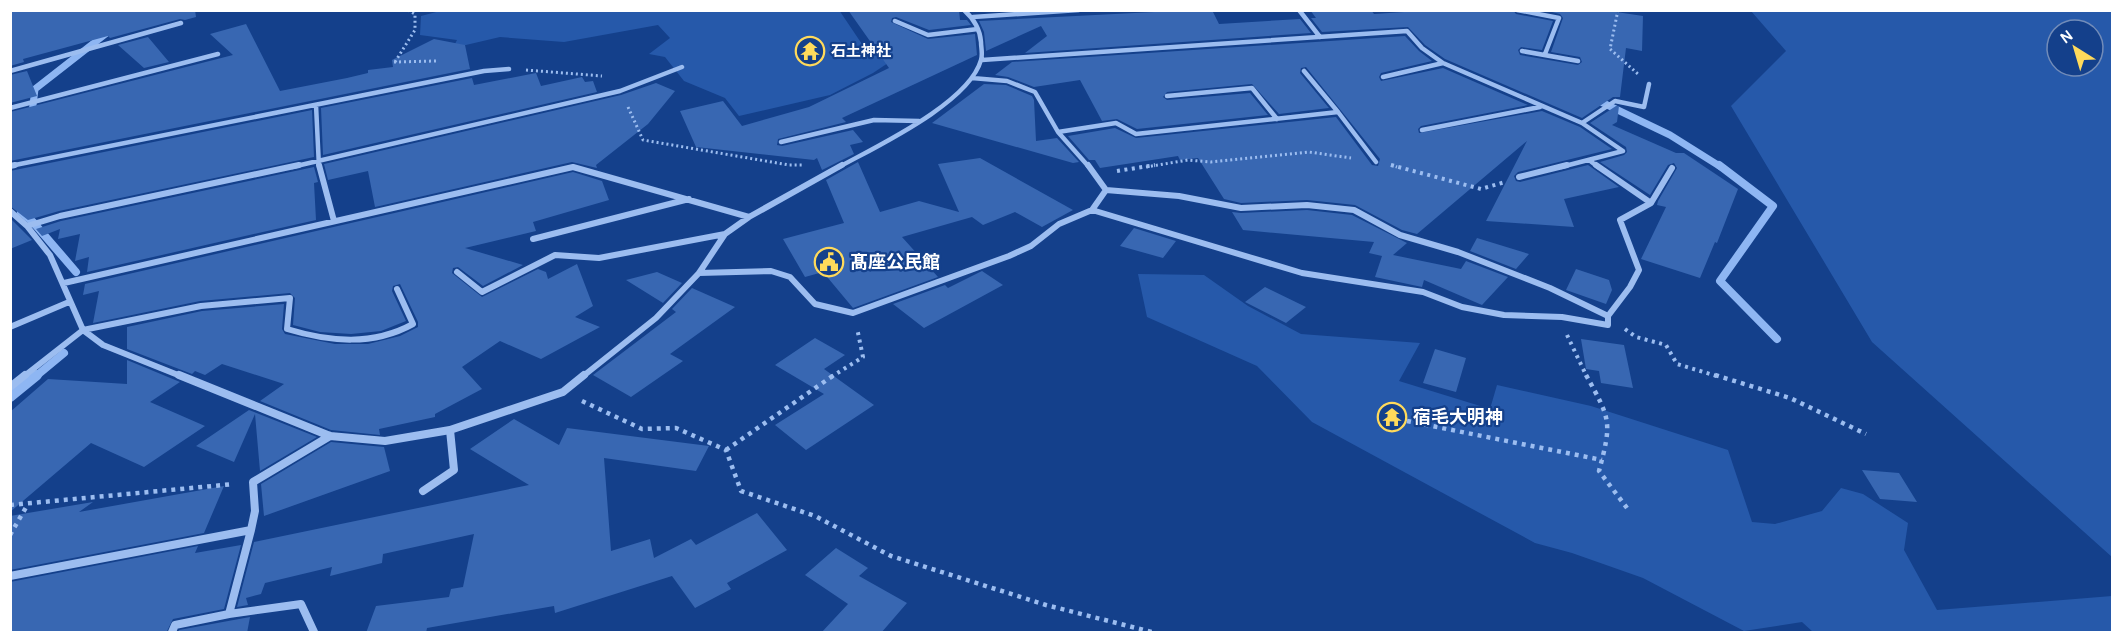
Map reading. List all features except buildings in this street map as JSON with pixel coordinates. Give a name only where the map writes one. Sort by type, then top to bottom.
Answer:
[{"type":"street","points":[[10,211],[19,217],[50,255],[64,283],[69,302],[82,330],[103,345],[330,436],[385,441],[450,430],[563,392],[657,318],[699,273],[725,234],[749,217],[921,121],[972,78],[982,60],[978,29],[973,17],[964,10]]},
{"type":"street","points":[[973,17],[1079,10]]},
{"type":"street","points":[[1299,10],[1320,37]]},
{"type":"street","points":[[1517,10],[1559,18],[1545,54]]},
{"type":"street","points":[[895,21],[927,35],[978,29]]},
{"type":"street","points":[[10,71],[96,49],[181,23]]},
{"type":"street","points":[[982,60],[1407,31],[1422,48],[1443,63],[1582,123],[1623,152],[1519,177]]},
{"type":"street","points":[[1522,51],[1578,61]]},
{"type":"street","points":[[10,108],[218,54]]},
{"type":"street","points":[[1383,77],[1443,63]]},
{"type":"street","points":[[27,226],[45,220],[318,161],[620,91],[682,67]]},
{"type":"street","points":[[10,166],[484,71],[509,69]]},
{"type":"street","points":[[1304,71],[1376,162]]},
{"type":"street","points":[[972,78],[1007,81],[1035,92],[1058,132],[1096,174],[1106,190]]},
{"type":"street","points":[[1582,123],[1615,102],[1644,107],[1649,84]]},
{"type":"street","points":[[1167,96],[1252,88],[1277,119]]},
{"type":"street","points":[[316,105],[318,161],[334,221]]},
{"type":"street","points":[[1422,130],[1541,107]]},
{"type":"street","points":[[1058,132],[1116,123],[1136,134],[1338,112]]},
{"type":"street","points":[[781,142],[874,120],[921,121]]},
{"type":"street","points":[[1589,160],[1652,203]]},
{"type":"street","points":[[64,283],[573,167],[749,217]]},
{"type":"street","points":[[1092,210],[1302,273],[1423,292],[1462,307],[1504,315],[1562,317],[1608,325],[1608,316],[1630,287],[1639,270],[1620,220],[1652,203],[1672,168]]},
{"type":"street","points":[[699,273],[771,271],[790,277],[815,304],[853,313],[1009,256],[1030,246],[1059,224],[1092,210],[1106,190]]},
{"type":"street","points":[[1106,190],[1179,196],[1241,208],[1307,206],[1354,210],[1400,235],[1458,252],[1550,288],[1608,316]]},
{"type":"street","points":[[533,239],[690,199]]},
{"type":"street","points":[[10,220],[19,217]]},
{"type":"street","points":[[457,272],[482,292],[555,255],[599,258],[725,234]]},
{"type":"street","points":[[10,387],[82,330],[201,306],[290,298],[287,329],[324,339],[369,339],[405,329],[413,324],[397,289]]},
{"type":"street","points":[[10,327],[69,302]]},
{"type":"street","points":[[423,491],[454,470],[450,430]]},
{"type":"street","points":[[229,614],[255,511],[253,482],[330,436]]},
{"type":"street","points":[[10,576],[251,530]]},
{"type":"street","points":[[172,633],[175,625],[229,614],[301,604],[314,633]]},
{"type":"path","points":[[394,62],[415,30],[415,14],[408,10]]},
{"type":"path","points":[[1618,10],[1610,49],[1649,84]]},
{"type":"path","points":[[620,91],[643,140],[789,165],[840,166]]},
{"type":"path","points":[[1096,174],[1188,160],[1211,162],[1309,152],[1376,162],[1481,189],[1519,177]]},
{"type":"path","points":[[726,450],[863,357],[853,313]]},
{"type":"path","points":[[1608,316],[1636,337],[1666,345],[1677,364],[1790,398],[1866,434]]},
{"type":"path","points":[[1562,317],[1571,351],[1602,404],[1610,433],[1599,471],[1627,508]]},
{"type":"path","points":[[563,392],[642,429],[676,428],[726,450],[741,491],[815,516],[891,556],[1046,605],[1152,633]]},
{"type":"path","points":[[1407,421],[1602,460]]},
{"type":"path","points":[[10,505],[253,482]]},
{"type":"path","points":[[10,535],[28,504]]},
{"type":"shaded area","points":[[444,10],[839,10],[868,53],[909,49],[873,73],[830,95],[739,116],[725,98],[684,81],[665,57],[649,54],[670,38],[658,25],[564,42],[500,37],[453,48],[457,40],[420,35],[421,16]]},
{"type":"shaded area","points":[[1751,11],[2112,11],[2112,557],[1872,342],[1731,106],[1786,51]]},
{"type":"shaded area","points":[[1138,274],[1204,275],[1248,306],[1301,334],[1420,343],[1399,381],[1490,409],[1497,385],[1591,406],[1728,450],[1752,522],[1775,524],[1822,511],[1841,488],[1863,494],[1908,523],[1904,550],[1937,610],[2112,596],[2112,632],[1813,632],[1802,622],[1744,631],[1643,578],[1572,553],[1535,543],[1312,422],[1257,366],[1147,317]]},
{"type":"waterway","points":[[36,116],[32,113],[35,89],[108,32]]},
{"type":"waterway","points":[[1601,102],[1670,135],[1721,167]]},
{"type":"waterway","points":[[1719,165],[1773,206],[1720,281],[1777,339]]},
{"type":"waterway","points":[[21,212],[33,222],[76,272]]},
{"type":"waterway","points":[[35,377],[64,353]]},
{"type":"waterway","points":[[10,397],[37,375]]},
{"type":"place","name":"石土神社","points":[[810,51]]},
{"type":"place","name":"髙座公民館","points":[[829,262]]},
{"type":"place","name":"宿毛大明神","points":[[1392,417]]}]
